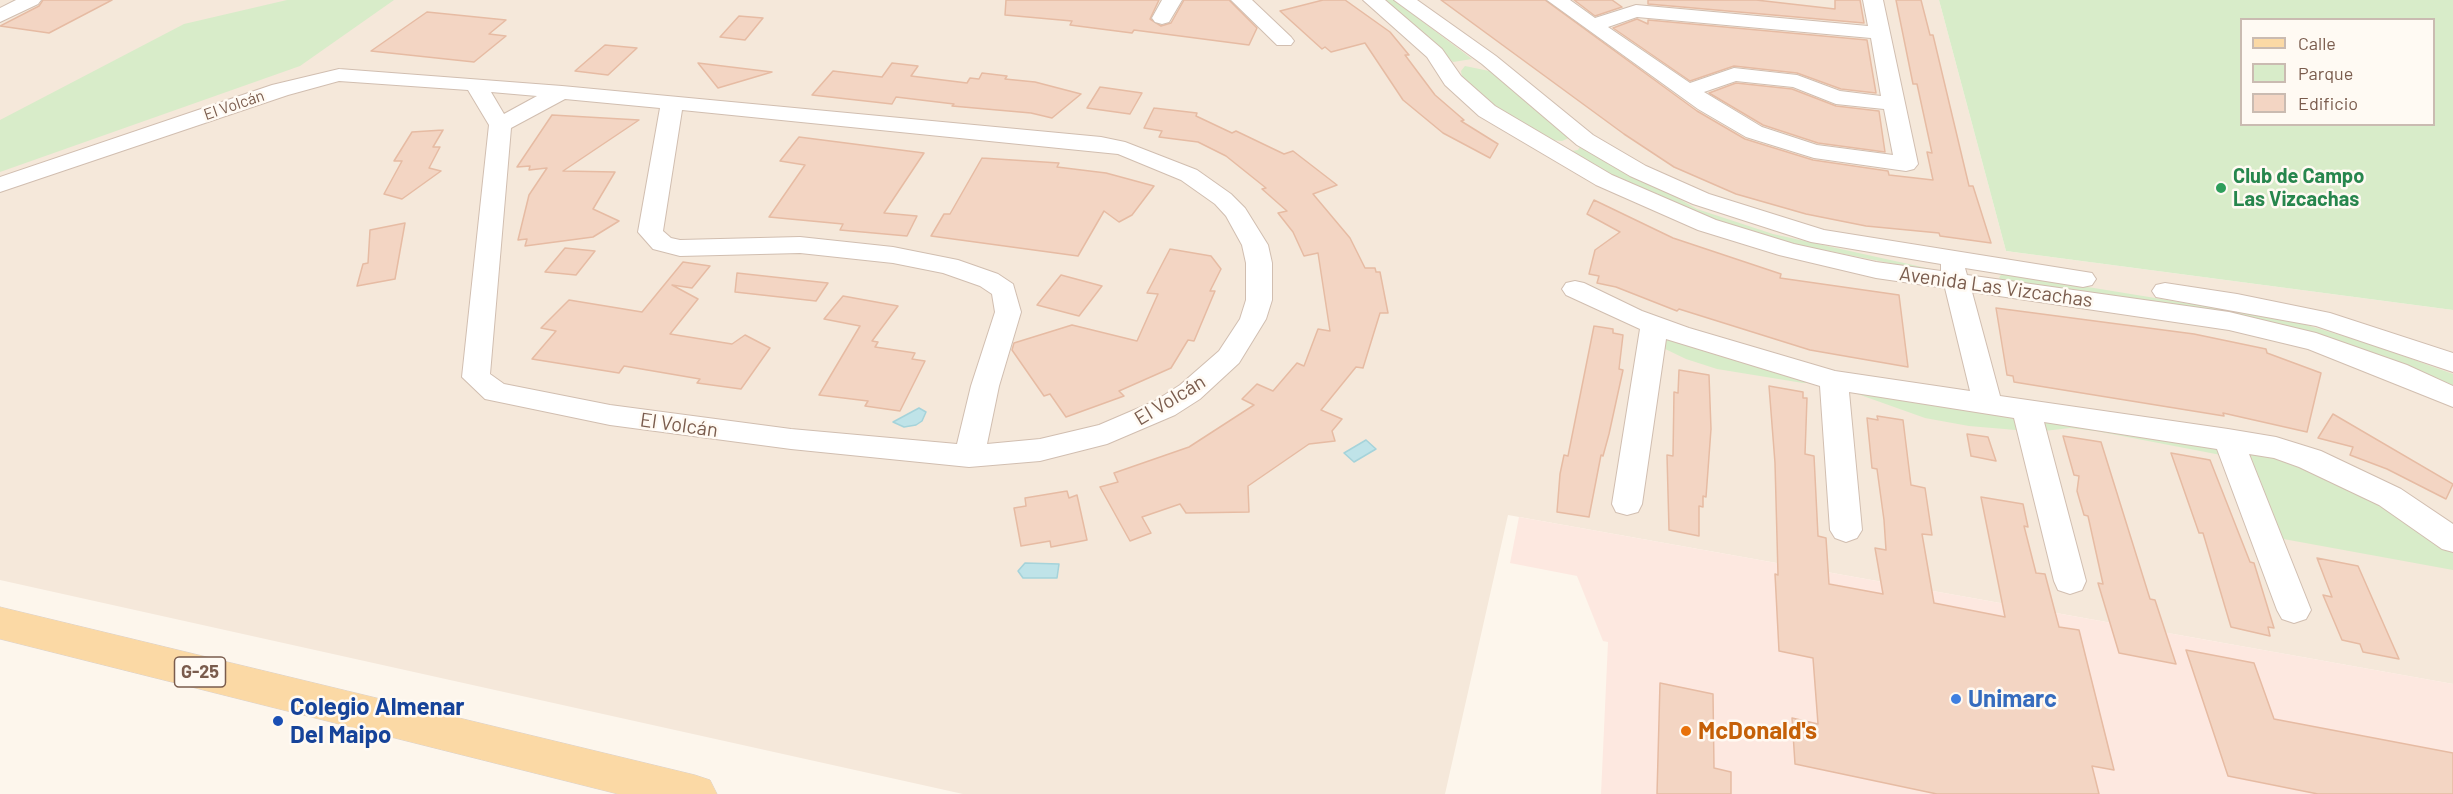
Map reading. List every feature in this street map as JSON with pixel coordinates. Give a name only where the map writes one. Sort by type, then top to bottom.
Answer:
[{"type":"main road","name":"G-25","points":[[0,623],[695,794]]},
{"type":"street","points":[[0,16],[31,0]]},
{"type":"street","points":[[1162,18],[1172,0]]},
{"type":"street","points":[[1241,0],[1284,41]]},
{"type":"street","name":"Avenida Las Vizcachas","points":[[1373,0],[1436,53],[1453,80],[1487,111],[1635,196],[1707,225],[1832,261],[1953,270],[2237,302],[2321,319],[2453,363]]},
{"type":"street","name":"Avenida Las Vizcachas","points":[[1404,0],[1498,68],[1585,140],[1648,176],[1739,213],[1820,237],[1953,270],[2240,324],[2316,342],[2397,372],[2453,397]]},
{"type":"street","points":[[1557,0],[1687,91],[1754,132],[1779,142],[1814,151],[1906,164],[1873,0]]},
{"type":"street","points":[[1593,25],[1636,11],[1878,33]]},
{"type":"street","name":"Avenida Las Vizcachas","points":[[1446,68],[1453,62],[1473,59],[1498,68]]},
{"type":"street","points":[[1687,91],[1734,74],[1797,81],[1836,97],[1895,104]]},
{"type":"street","name":"El Volcán","points":[[0,185],[312,81],[339,75],[476,85],[1101,144],[1148,156],[1189,175],[1215,193],[1236,213],[1255,245],[1260,263],[1259,300],[1243,338],[1211,375],[1165,408],[1107,434],[1040,450],[969,456],[690,427],[610,415],[495,392],[476,377],[500,125]]},
{"type":"street","points":[[476,85],[500,125],[562,93]]},
{"type":"street","points":[[672,104],[650,232],[662,244],[680,248],[800,245],[893,255],[949,266],[989,280],[1004,290],[1008,312],[985,386],[969,456]]},
{"type":"street","name":"Avenida Las Vizcachas","points":[[1549,148],[1567,152],[1578,150],[1585,147],[1585,140]]},
{"type":"street","points":[[1953,270],[1987,402]]},
{"type":"street","points":[[1575,289],[1654,325],[1719,348],[1834,380],[2276,448],[2348,476],[2390,497],[2453,540]]},
{"type":"street","points":[[1627,504],[1654,325]]},
{"type":"street","points":[[1834,380],[1846,530]]},
{"type":"street","points":[[2026,408],[2070,581]]},
{"type":"street","points":[[2228,439],[2294,610]]},
{"type":"shaded area","points":[[0,0],[1939,0],[2006,251],[2453,310],[2453,684],[1508,515],[1445,794],[963,794],[0,580]]},
{"type":"shaded area","points":[[1519,517],[2453,684],[2453,794],[1601,794],[1608,642],[1603,641],[1577,576],[1510,563]]},
{"type":"green space","points":[[287,0],[394,0],[300,66],[0,172],[0,120],[184,24]]},
{"type":"green space","points":[[1381,0],[1394,0],[1472,59],[1453,62],[1426,35]]},
{"type":"green space","name":"Club de Campo Las Vizcachas","points":[[1939,0],[2453,0],[2453,310],[2006,251]]},
{"type":"green space","points":[[1465,66],[1494,72],[1571,137],[1562,141],[1551,140],[1512,120],[1462,77],[1461,71]]},
{"type":"green space","points":[[1582,144],[1697,209],[1773,234],[1931,269],[1925,270],[1773,240],[1692,213],[1564,152],[1578,150]]},
{"type":"green space","points":[[2002,273],[2290,320],[2370,344],[2453,374],[2453,392],[2361,353],[2005,283],[1999,278]]},
{"type":"green space","points":[[1664,337],[1819,382],[1803,383],[1717,369],[1686,359],[1661,347]]},
{"type":"green space","points":[[1852,392],[2014,413],[2016,430],[1969,426],[1925,418]]},
{"type":"green space","points":[[2040,417],[2220,445],[2221,455],[2096,431],[2070,428],[2044,431]]},
{"type":"green space","points":[[2242,449],[2268,453],[2366,493],[2453,551],[2453,570],[2278,538]]},
{"type":"water","points":[[919,408],[926,412],[922,421],[916,425],[904,427],[893,422]]},
{"type":"water","points":[[1366,440],[1376,449],[1354,462],[1344,453]]},
{"type":"water","points":[[1025,563],[1059,564],[1057,578],[1023,578],[1018,571]]},
{"type":"building","points":[[43,0],[112,0],[49,33],[0,26],[39,6]]},
{"type":"building","points":[[1006,0],[1159,0],[1150,19],[1161,26],[1171,23],[1184,0],[1229,0],[1257,28],[1249,45],[1134,30],[1132,33],[1070,25],[1072,21],[1005,15]]},
{"type":"building","points":[[1323,0],[1345,0],[1390,32],[1409,55],[1405,55],[1435,95],[1464,120],[1461,121],[1498,144],[1490,158],[1443,133],[1403,100],[1365,43],[1331,52],[1325,47],[1322,49],[1280,11]]},
{"type":"building","points":[[1441,0],[1545,0],[1697,111],[1745,139],[1813,160],[1888,171],[1889,175],[1933,180],[1927,152],[1932,153],[1917,84],[1913,84],[1896,0],[1921,0],[1930,35],[1933,35],[1969,186],[1973,186],[1991,243],[1940,236],[1939,233],[1866,226],[1806,214],[1736,194],[1674,167],[1624,134]]},
{"type":"building","points":[[1574,0],[1612,0],[1622,7],[1595,16]]},
{"type":"building","points":[[1648,0],[1756,0],[1835,9],[1835,0],[1860,0],[1864,23],[1648,4]]},
{"type":"building","points":[[427,12],[506,20],[489,34],[506,36],[474,62],[371,51]]},
{"type":"building","points":[[739,16],[763,18],[745,40],[720,37]]},
{"type":"building","points":[[1637,19],[1648,24],[1648,20],[1867,40],[1876,93],[1841,89],[1797,73],[1734,66],[1690,81],[1613,28]]},
{"type":"building","points":[[605,45],[637,48],[608,75],[575,71]]},
{"type":"building","points":[[698,63],[772,72],[718,88]]},
{"type":"building","points":[[892,63],[918,66],[911,76],[967,83],[970,78],[979,79],[982,73],[1007,76],[1005,79],[1035,82],[1081,94],[1052,118],[1031,113],[952,106],[954,104],[896,97],[892,104],[812,95],[833,71],[882,77]]},
{"type":"building","points":[[1736,83],[1792,89],[1836,106],[1879,111],[1885,152],[1818,143],[1763,125],[1709,93]]},
{"type":"building","points":[[1100,87],[1142,93],[1130,114],[1087,108]]},
{"type":"building","points":[[1154,108],[1197,113],[1196,116],[1232,133],[1236,131],[1284,154],[1293,151],[1337,185],[1313,194],[1350,238],[1365,268],[1375,268],[1376,272],[1380,272],[1388,313],[1380,313],[1363,368],[1356,367],[1321,410],[1342,419],[1332,431],[1335,441],[1309,444],[1248,486],[1249,512],[1186,513],[1180,504],[1142,517],[1151,533],[1130,541],[1100,487],[1118,482],[1114,473],[1189,447],[1254,405],[1242,399],[1257,384],[1273,391],[1297,363],[1304,366],[1318,329],[1330,331],[1318,253],[1304,256],[1293,232],[1278,213],[1287,211],[1262,189],[1266,188],[1226,156],[1198,142],[1159,137],[1162,131],[1144,128]]},
{"type":"building","points":[[552,115],[639,120],[563,171],[615,172],[593,209],[619,221],[593,237],[525,246],[527,239],[518,240],[529,195],[547,168],[529,170],[530,166],[517,167]]},
{"type":"building","points":[[443,130],[433,147],[440,147],[429,168],[441,171],[402,199],[384,194],[402,161],[394,161],[412,132]]},
{"type":"building","points":[[799,137],[924,153],[884,213],[917,216],[907,236],[840,230],[843,224],[769,217],[805,165],[780,161]]},
{"type":"building","points":[[982,158],[1059,163],[1057,167],[1106,173],[1154,186],[1132,215],[1119,222],[1104,211],[1078,256],[931,236],[944,214],[950,214]]},
{"type":"building","points":[[1594,200],[1673,238],[1781,274],[1780,278],[1899,295],[1908,367],[1810,350],[1679,309],[1677,311],[1616,287],[1597,283],[1599,276],[1589,274],[1595,250],[1620,232],[1587,214]]},
{"type":"building","points":[[405,223],[395,279],[357,286],[363,264],[368,263],[370,230]]},
{"type":"building","points":[[565,248],[595,251],[576,275],[545,272]]},
{"type":"building","points":[[1170,249],[1211,256],[1221,269],[1210,291],[1215,291],[1194,341],[1188,340],[1171,368],[1119,391],[1124,396],[1066,417],[1050,394],[1044,396],[1012,350],[1014,343],[1072,325],[1137,341],[1158,294],[1147,293]]},
{"type":"building","points":[[683,262],[710,266],[692,288],[672,285],[698,299],[670,334],[732,344],[745,335],[770,348],[741,389],[697,383],[700,379],[624,366],[619,373],[532,359],[556,331],[541,328],[569,300],[642,312]]},
{"type":"building","points":[[737,273],[828,283],[816,301],[735,292]]},
{"type":"building","points":[[1061,275],[1102,286],[1079,316],[1037,305]]},
{"type":"building","points":[[843,296],[898,306],[872,341],[878,342],[875,347],[915,353],[912,359],[925,361],[900,411],[865,406],[868,401],[819,395],[860,326],[824,319]]},
{"type":"building","points":[[1996,308],[2194,334],[2266,349],[2267,353],[2321,373],[2307,432],[2223,413],[2224,416],[2014,382],[2013,376],[2007,375]]},
{"type":"building","points":[[1594,326],[1613,329],[1613,333],[1623,335],[1619,369],[1623,370],[1609,434],[1603,456],[1601,455],[1589,517],[1557,512],[1560,474],[1564,455],[1568,456]]},
{"type":"building","points":[[1679,370],[1709,375],[1711,429],[1706,497],[1703,496],[1703,507],[1699,506],[1699,536],[1669,530],[1667,455],[1673,456],[1674,392],[1678,393]]},
{"type":"building","name":"Unimarc","points":[[1769,386],[1803,392],[1803,398],[1807,398],[1805,454],[1814,456],[1818,536],[1826,538],[1829,584],[1883,594],[1875,548],[1886,550],[1884,520],[1877,469],[1872,468],[1867,418],[1878,420],[1877,416],[1903,420],[1911,485],[1925,488],[1932,535],[1922,534],[1934,603],[2005,617],[1981,497],[2023,504],[2028,527],[2024,526],[2036,573],[2045,574],[2059,627],[2079,630],[2114,770],[2092,766],[2099,794],[1937,794],[1795,764],[1792,718],[1818,724],[1813,658],[1779,651],[1775,574],[1778,575],[1775,463]]},
{"type":"building","points":[[2333,414],[2453,484],[2446,499],[2387,469],[2350,455],[2353,447],[2318,438]]},
{"type":"building","points":[[1967,434],[1988,437],[1996,461],[1971,456]]},
{"type":"building","points":[[2063,436],[2101,442],[2150,599],[2155,600],[2176,664],[2119,653],[2098,583],[2103,584],[2088,516],[2084,515],[2077,491],[2079,476],[2074,475]]},
{"type":"building","points":[[2171,453],[2210,460],[2250,562],[2254,563],[2274,628],[2268,627],[2270,636],[2231,627],[2203,533],[2199,533]]},
{"type":"building","points":[[1067,491],[1069,498],[1077,495],[1087,540],[1051,547],[1050,541],[1021,546],[1014,508],[1026,506],[1025,498]]},
{"type":"building","points":[[2317,558],[2358,566],[2399,659],[2363,652],[2360,644],[2342,640],[2323,595],[2332,597]]},
{"type":"building","points":[[2186,650],[2254,663],[2274,719],[2453,753],[2453,794],[2318,794],[2228,776]]},
{"type":"building","name":"McDonald's","points":[[1660,683],[1713,694],[1714,768],[1731,772],[1731,794],[1657,794]]},
{"type":"place","name":"Club de Campo Las Vizcachas","points":[[2221,188]]},
{"type":"place","name":"Unimarc","points":[[1956,699]]},
{"type":"place","name":"Colegio Almenar Del Maipo","points":[[278,721]]},
{"type":"place","name":"McDonald's","points":[[1686,731]]}]
